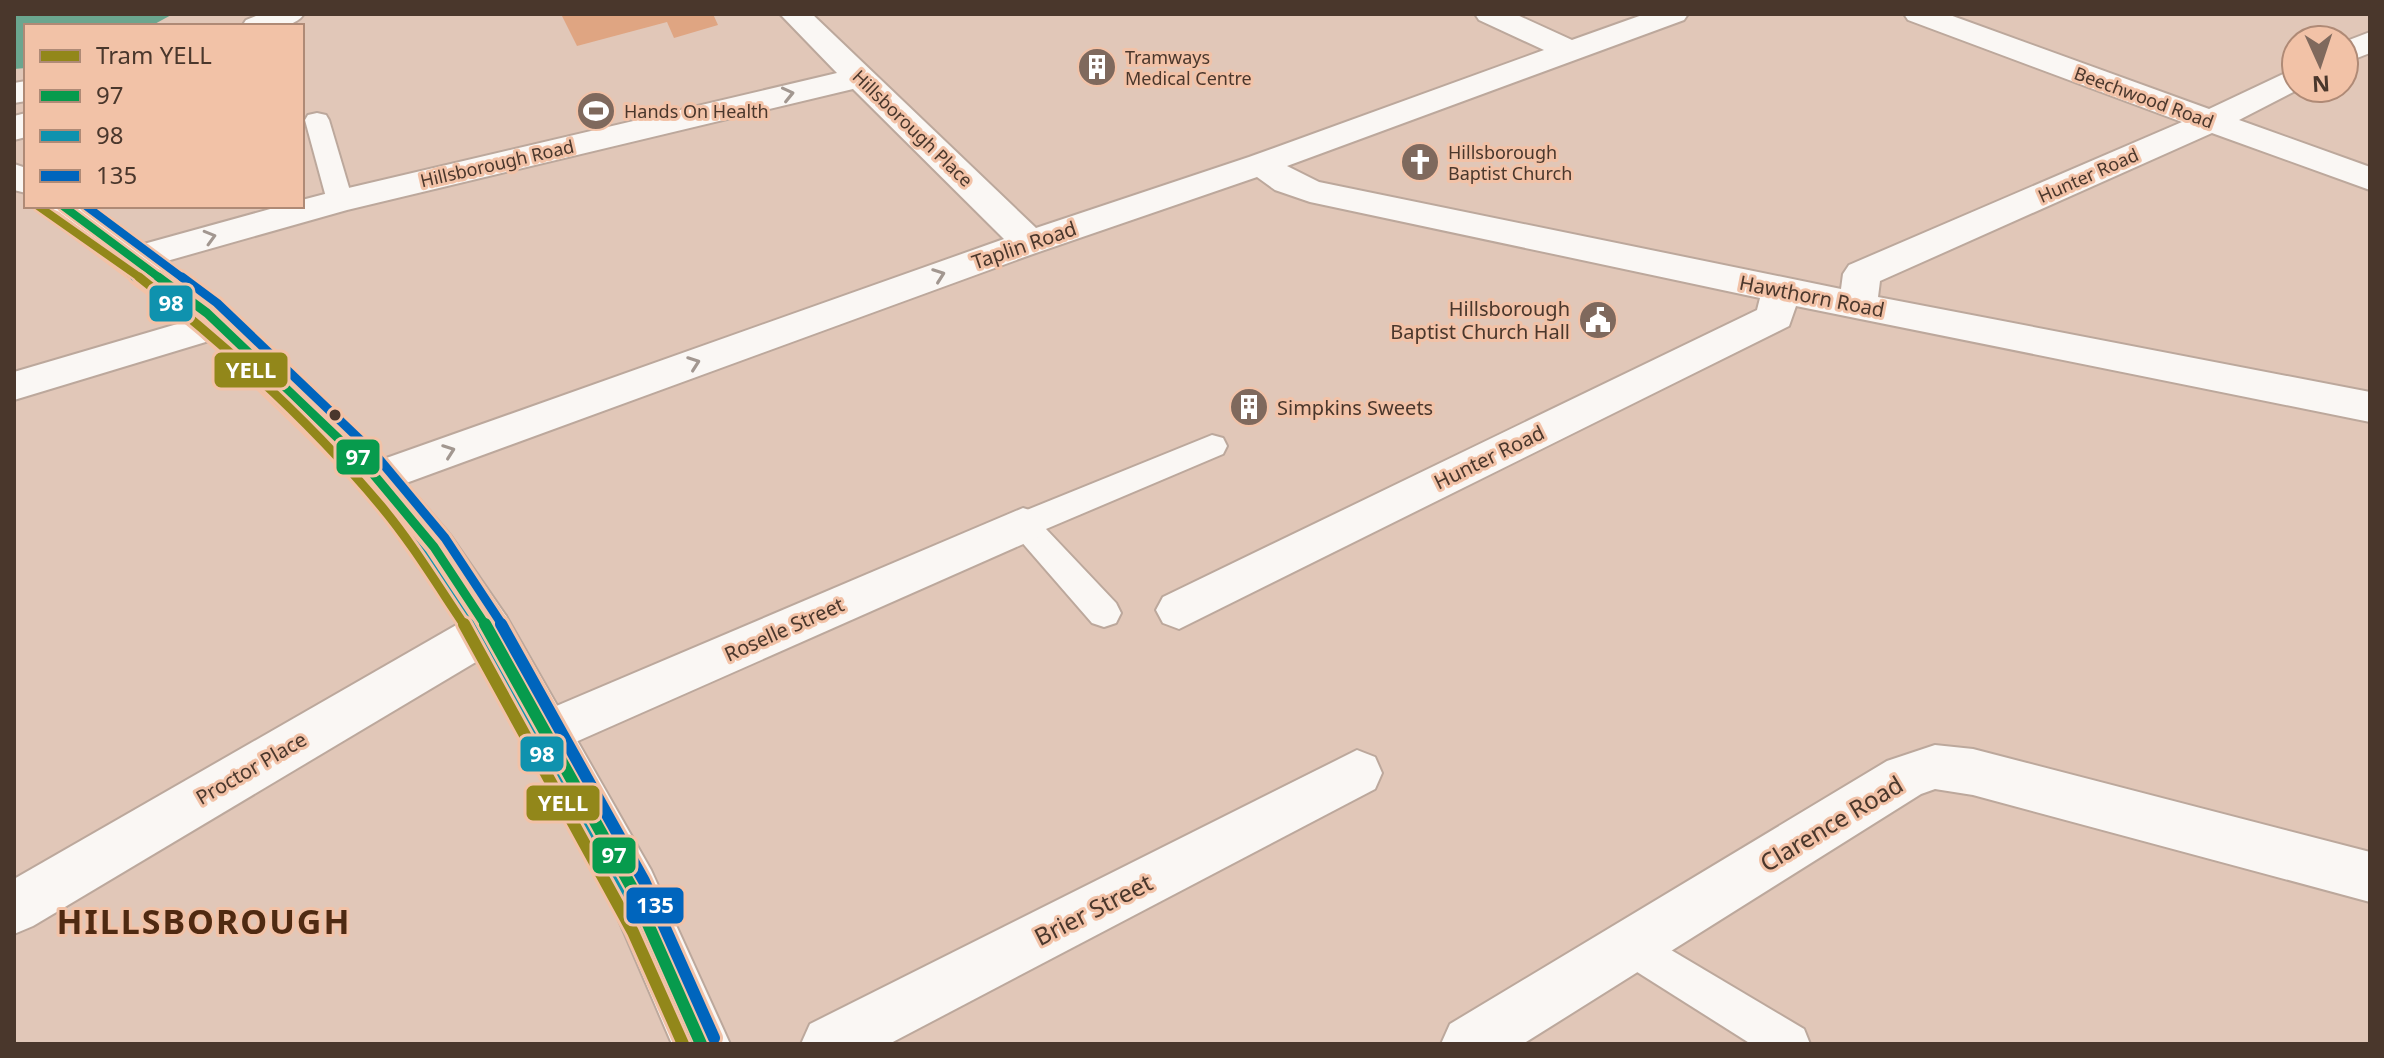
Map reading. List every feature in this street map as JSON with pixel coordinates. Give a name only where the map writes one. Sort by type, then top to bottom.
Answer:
[{"type":"street","points":[[262,24],[289,14]]},
{"type":"street","name":"Hillsborough Place","points":[[795,14],[1030,243]]},
{"type":"street","points":[[1490,14],[1569,50]]},
{"type":"street","name":"Taplin Road","points":[[376,478],[1030,243],[1261,164],[1673,14]]},
{"type":"street","name":"Beechwood Road","points":[[1919,14],[2370,179]]},
{"type":"street","name":"Hillsborough Road","points":[[135,258],[340,201],[861,77]]},
{"type":"street","name":"Hunter Road","points":[[1858,305],[1862,274],[2211,121],[2280,86]]},
{"type":"street","name":"Hawthorn Road","points":[[1261,164],[1287,182],[1310,191],[1780,290],[2370,407]]},
{"type":"street","points":[[66,208],[207,313],[317,416],[376,478],[434,547],[489,630],[632,888],[701,1044]]},
{"type":"street","name":"Hunter Road","points":[[1179,610],[1775,317],[1780,290]]},
{"type":"street","points":[[14,386],[218,325]]},
{"type":"street","name":"Roselle Street","points":[[545,733],[1023,525]]},
{"type":"street","name":"Proctor Place","points":[[14,908],[489,630]]},
{"type":"street","name":"Clarence Road","points":[[1470,1044],[1905,777],[1935,767],[1973,772],[2370,877]]},
{"type":"street","name":"Brier Street","points":[[830,1044],[1357,773]]},
{"type":"lane","points":[[317,120],[340,201]]},
{"type":"lane","points":[[1104,613],[1023,525],[1212,446]]},
{"type":"lane","points":[[1629,944],[1789,1044]]},
{"type":"shaded area","points":[[14,14],[173,14],[155,24],[24,24],[24,68],[14,69]]},
{"type":"shaded area","points":[[561,14],[713,14],[718,25],[674,38],[667,22],[577,46]]},
{"type":"tram line","name":"YELL","points":[[41,208],[111,255],[206,329],[295,410],[383,508],[474,638],[633,932],[683,1044]]},
{"type":"transit line","name":"97","points":[[66,208],[207,313],[364,463],[434,547],[489,630],[632,888],[701,1044]]},
{"type":"transit line","name":"135","points":[[89,208],[217,303],[374,453],[445,538],[501,623],[644,881],[714,1038]]},
{"type":"transit line","name":"98","points":[[55,217],[198,324],[354,473],[423,555],[477,637],[619,894],[686,1044]]},
{"type":"place","name":"Tramways Medical Centre","points":[[1097,67]]},
{"type":"place","name":"Hands On Health","points":[[596,111]]},
{"type":"place","name":"Hillsborough Baptist Church","points":[[1420,162]]},
{"type":"place","name":"Hillsborough Baptist Church Hall","points":[[1598,320]]},
{"type":"place","name":"Simpkins Sweets","points":[[1249,407]]},
{"type":"district","name":"HILLSBOROUGH","points":[[204,921]]}]
